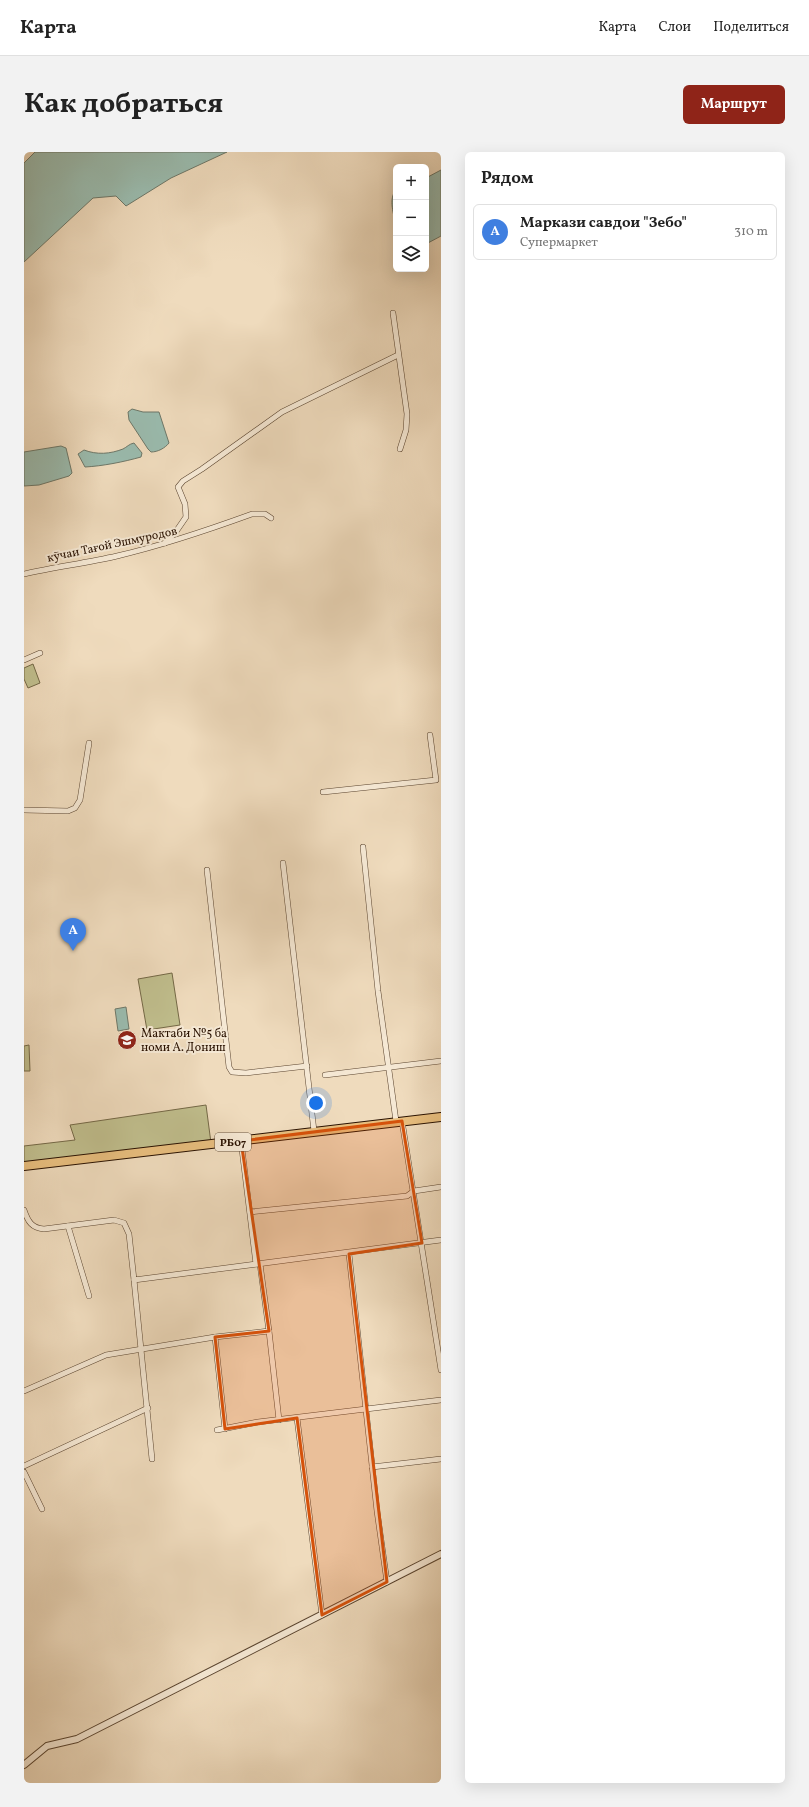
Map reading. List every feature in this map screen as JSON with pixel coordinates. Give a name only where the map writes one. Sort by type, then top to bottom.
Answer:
[{"type":"highway","name":"РБ07","points":[[24,1166],[441,1116]]},
{"type":"street","points":[[393,313],[406,414],[406,430],[400,449]]},
{"type":"street","points":[[166,542],[176,534],[186,517],[185,504],[179,492],[179,484],[282,412],[398,355]]},
{"type":"street","name":"кӯчаи Тағой Эшмуродов","points":[[24,574],[118,556],[166,542],[180,540],[252,514],[265,514],[271,518]]},
{"type":"street","points":[[24,660],[40,653]]},
{"type":"street","points":[[323,792],[436,780],[430,736]]},
{"type":"street","points":[[24,810],[68,811],[75,808],[80,800],[90,742]]},
{"type":"street","points":[[363,847],[378,991],[389,1067],[414,1191],[441,1370]]},
{"type":"street","points":[[283,863],[314,1131]]},
{"type":"street","points":[[207,870],[229,1067],[232,1072],[246,1073],[307,1066]]},
{"type":"street","points":[[325,1075],[441,1061]]},
{"type":"street","points":[[241,1141],[250,1212],[269,1331],[279,1420]]},
{"type":"street","points":[[250,1212],[407,1196],[414,1191],[441,1187]]},
{"type":"street","points":[[24,1210],[30,1223],[38,1229],[114,1220],[124,1223],[129,1234],[142,1348],[152,1459]]},
{"type":"street","points":[[68,1226],[89,1296]]},
{"type":"street","points":[[134,1280],[349,1254],[441,1240]]},
{"type":"street","points":[[349,1254],[365,1409],[387,1582]]},
{"type":"street","points":[[24,1391],[106,1355],[215,1337],[269,1331]]},
{"type":"street","points":[[215,1337],[225,1428]]},
{"type":"street","points":[[217,1430],[279,1420],[441,1400]]},
{"type":"street","points":[[24,1466],[148,1408]]},
{"type":"street","points":[[297,1418],[322,1615]]},
{"type":"street","points":[[372,1467],[441,1459]]},
{"type":"street","points":[[24,1472],[42,1509]]},
{"type":"street","points":[[24,1765],[46,1746],[77,1739],[441,1554]]},
{"type":"highlighted area","points":[[402,1121],[422,1243],[349,1254],[387,1582],[322,1615],[297,1418],[225,1429],[215,1337],[269,1331],[241,1141]]},
{"type":"shaded area","points":[[35,152],[227,152],[171,178],[126,206],[116,196],[93,198],[24,262],[24,163]]},
{"type":"shaded area","points":[[441,170],[441,236],[429,242],[429,200],[429,176]]},
{"type":"shaded area","points":[[132,409],[143,412],[159,412],[169,443],[161,449],[151,452],[129,420],[128,412]]},
{"type":"shaded area","points":[[134,443],[142,453],[141,457],[113,464],[85,467],[78,454],[84,450],[99,453],[113,452]]},
{"type":"shaded area","points":[[61,446],[66,448],[72,473],[69,476],[39,485],[24,486],[24,452]]},
{"type":"shaded area","points":[[33,664],[40,683],[28,688],[24,679],[24,668]]},
{"type":"shaded area","points":[[172,973],[180,1025],[147,1030],[138,979]]},
{"type":"shaded area","points":[[126,1007],[129,1029],[118,1031],[115,1009]]},
{"type":"shaded area","points":[[29,1045],[30,1071],[24,1071],[24,1046]]},
{"type":"shaded area","points":[[206,1105],[211,1143],[24,1164],[24,1146],[75,1140],[70,1125]]},
{"type":"place","name":"Маркази савдои \"Зебо\"","points":[[73,951]]},
{"type":"place","name":"Мактаби №5 ба номи А. Дониш","points":[[127,1040]]}]
